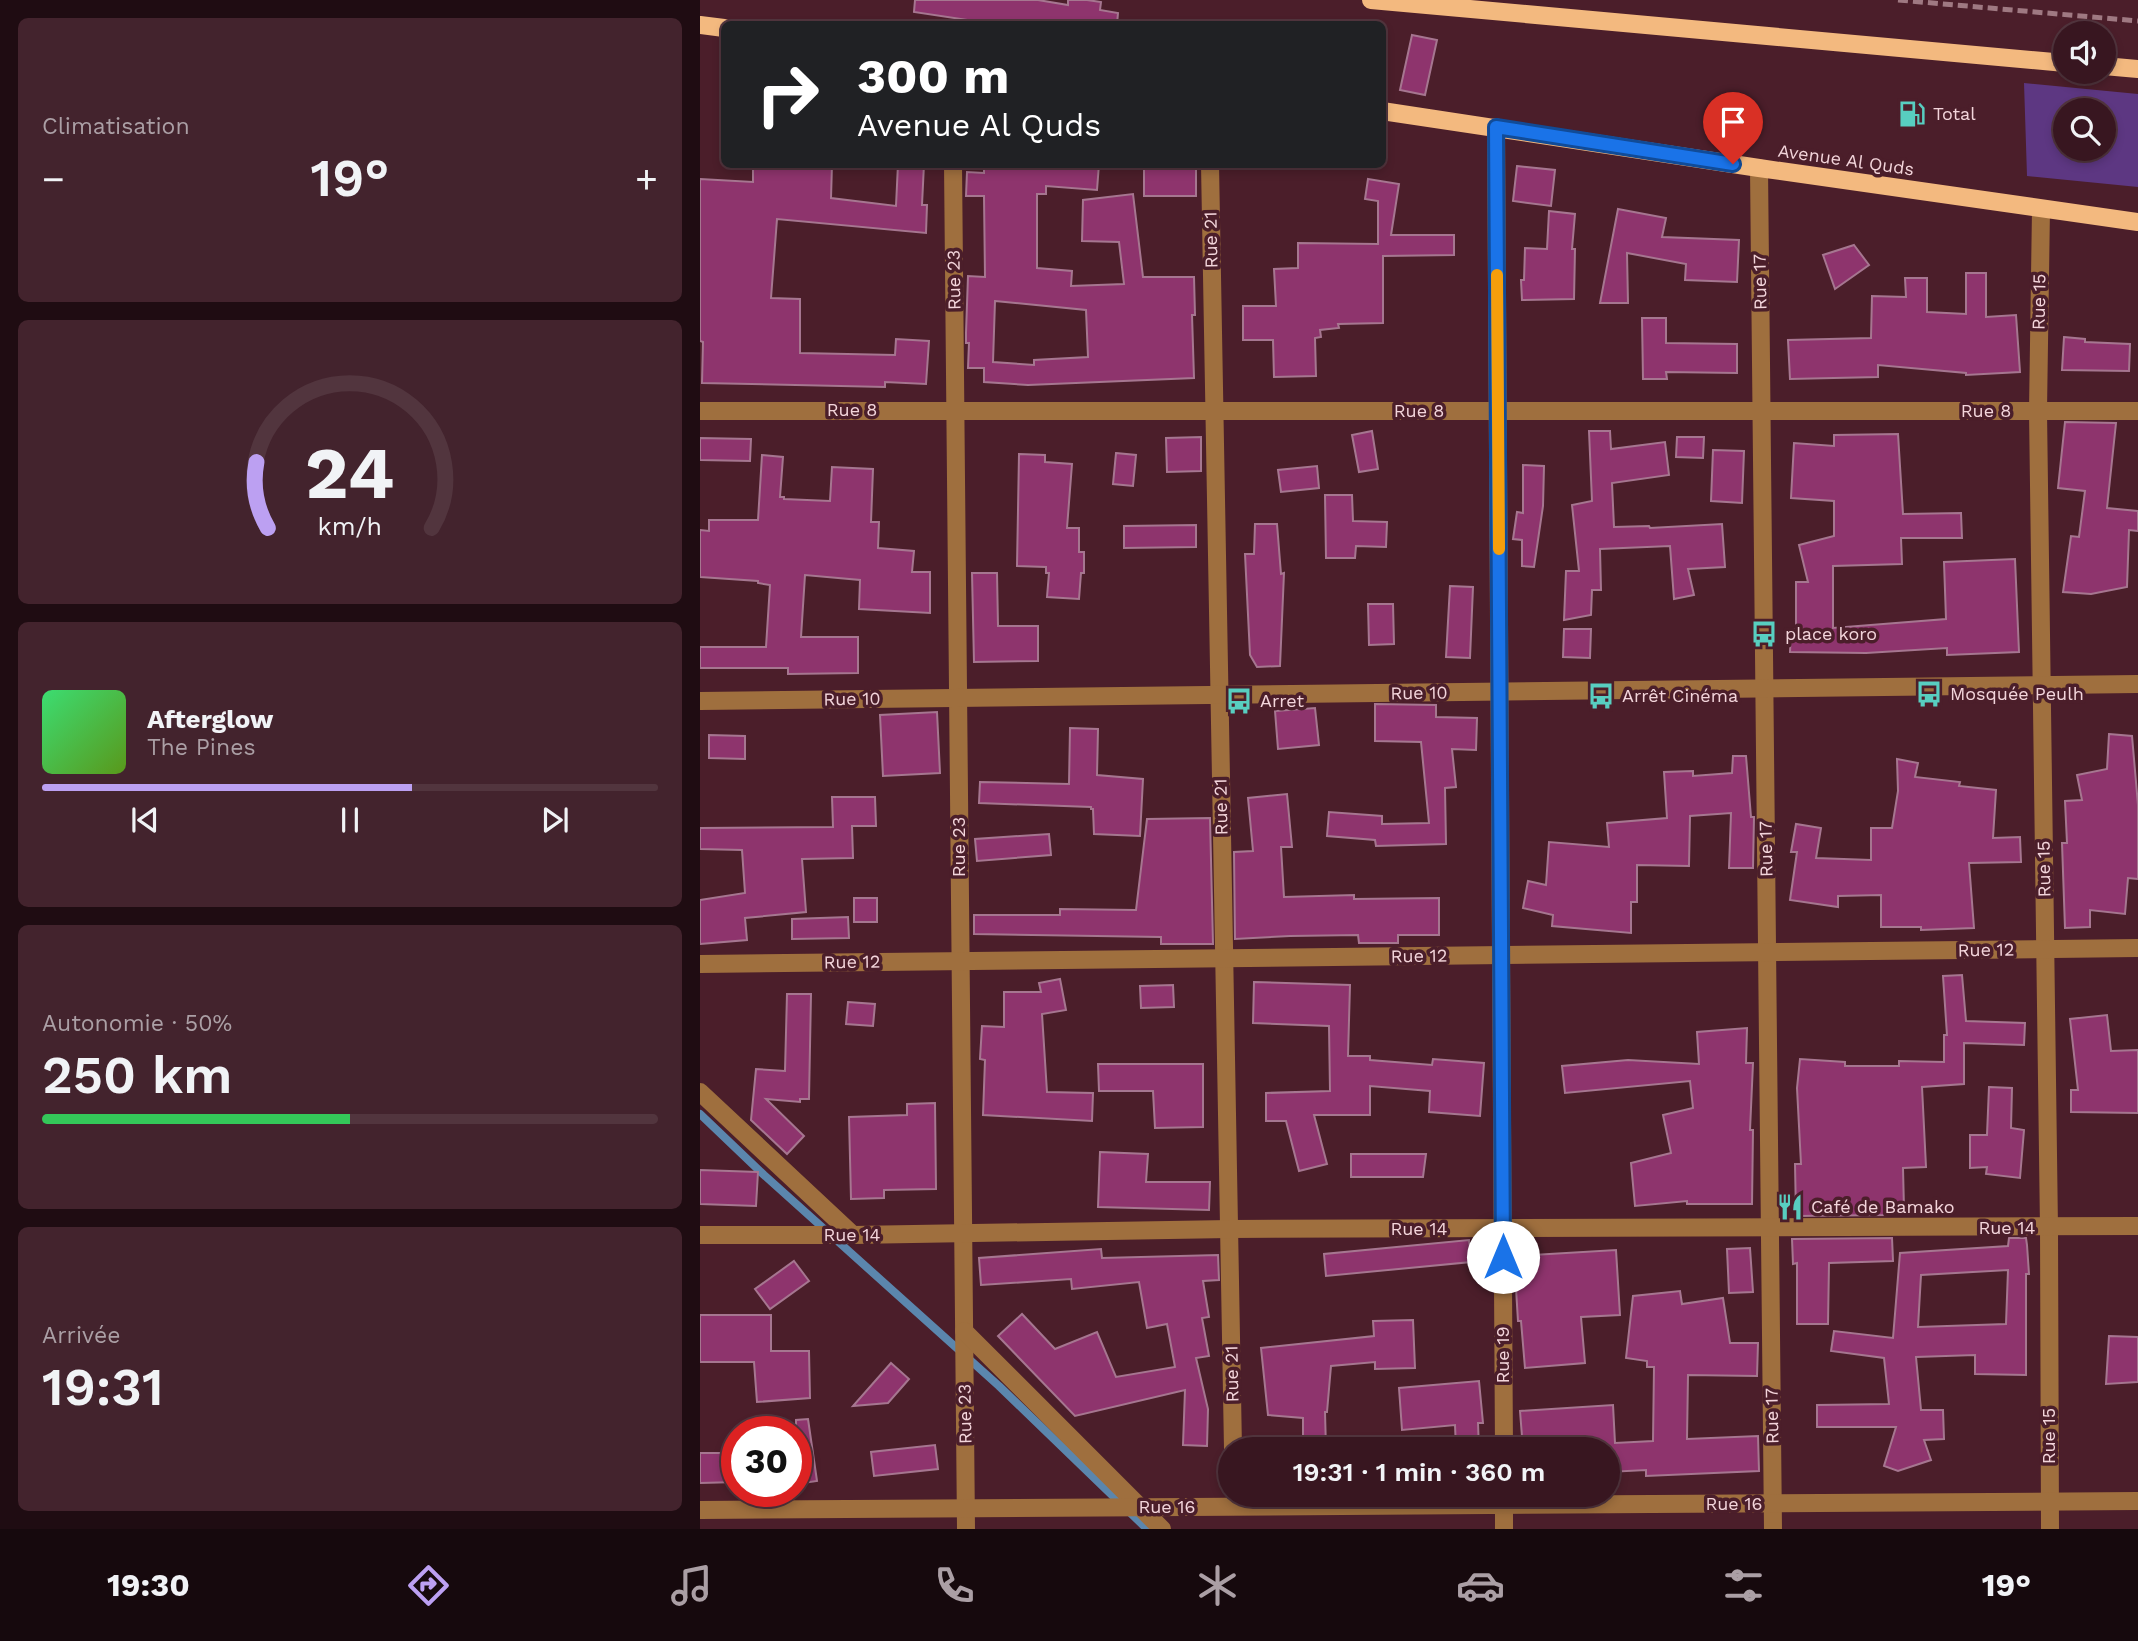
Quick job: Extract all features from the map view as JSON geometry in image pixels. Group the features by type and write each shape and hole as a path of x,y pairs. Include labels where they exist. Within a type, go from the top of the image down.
{"main road":[{"path":"1371,0 2053,62"},
{"path":"700,25 721,28"},
{"path":"2116,67 2138,69"},
{"name":"Avenue Al Quds","path":"1386,112 1759,169 2138,222"}],"street":[{"name":"Rue 19","path":"1496,127 1504,1437"},
{"name":"Rue 23","path":"953,168 966,1529"},
{"name":"Rue 21","path":"1210,168 1233,1437"},
{"name":"Rue 17","path":"1759,169 1773,1529"},
{"name":"Rue 15","path":"2041,209 2038,411 2049,1228 2050,1529"},
{"name":"Rue 8","path":"700,411 2138,411"},
{"name":"Rue 10","path":"700,701 2138,684"},
{"name":"Rue 12","path":"700,964 2138,948"},
{"path":"700,1093 853,1235"},
{"name":"Rue 14","path":"700,1235 1230,1229 2138,1226"},
{"path":"964,1331 1162,1529"},
{"name":"Rue 16","path":"1620,1501 2138,1501"},
{"name":"Rue 16","path":"700,1510 1139,1508 1218,1502"},
{"path":"1504,1507 1504,1529"}],"shaded area":[{"path":"2024,83 2138,94 2138,187 2027,176"}],"building":[{"path":"915,0 1038,0 1068,5 1068,0 1087,0 1101,2 1100,10 1118,13 1117,21 974,21 914,12"},
{"path":"1412,35 1437,40 1425,95 1400,90"},
{"path":"1517,166 1555,170 1551,206 1513,201"},
{"path":"753,168 832,168 831,198 896,206 898,168 924,168 922,205 927,205 926,233 777,219 771,298 800,299 800,353 895,355 896,339 929,341 926,384 885,382 885,387 702,383 700,179 753,182"},
{"path":"984,168 1099,168 1097,190 1046,186 1046,194 1037,194 1037,268 1072,271 1071,286 1124,284 1119,242 1082,241 1083,200 1133,194 1143,277 1194,277 1194,378 1028,385 984,382 984,368 968,368 968,276 985,277 984,196 966,196 967,172 984,173","holes":["995,301 1086,310 1088,357 1034,360 1034,365 993,362"]},
{"path":"1144,168 1196,168 1196,196 1144,196"},
{"path":"1368,179 1399,184 1391,235 1454,235 1454,255 1383,256 1383,323 1338,324 1339,328 1320,330 1321,337 1315,338 1316,376 1274,377 1273,340 1243,340 1243,306 1276,306 1274,269 1298,268 1298,243 1378,244 1378,201 1365,199"},
{"path":"1618,209 1666,218 1662,237 1739,240 1737,282 1685,280 1686,264 1627,253 1628,303 1600,303"},
{"path":"1549,211 1575,214 1572,249 1575,249 1574,299 1522,300 1521,280 1524,280 1525,248 1547,249"},
{"path":"1854,245 1869,265 1835,289 1823,255"},
{"path":"1966,273 1986,273 1986,317 2016,315 2020,372 1966,375 1878,365 1878,377 1790,379 1788,340 1871,338 1872,296 1906,297 1905,278 1927,278 1927,312 1966,314"},
{"path":"1642,318 1666,318 1666,343 1737,344 1737,373 1666,372 1667,379 1643,379"},
{"path":"2064,337 2085,339 2085,342 2130,344 2129,371 2062,370"},
{"path":"2065,422 2116,423 2107,508 2138,511 2138,531 2129,530 2127,587 2091,594 2063,592 2071,536 2079,537 2085,491 2058,488"},
{"path":"1372,431 1378,469 1359,472 1352,435"},
{"path":"1589,431 1610,431 1611,449 1665,442 1669,475 1612,483 1614,527 1722,524 1725,567 1688,569 1694,595 1674,599 1670,546 1600,549 1601,590 1592,590 1591,615 1564,620 1566,571 1579,571 1572,505 1592,501"},
{"path":"1898,434 1903,514 1961,513 1962,538 1901,538 1902,564 1833,566 1833,628 1946,619 1944,562 2015,559 2019,652 1947,655 1947,648 1866,653 1790,652 1791,629 1796,629 1796,582 1808,582 1799,545 1834,536 1834,501 1791,498 1794,443 1834,446 1834,435"},
{"path":"1201,437 1201,471 1167,472 1166,438"},
{"path":"1677,437 1704,437 1703,458 1676,457"},
{"path":"700,438 751,439 750,461 700,460"},
{"path":"1713,450 1744,451 1742,503 1711,501"},
{"path":"1116,453 1136,455 1133,486 1113,484"},
{"path":"1019,454 1045,455 1045,462 1072,464 1067,528 1079,528 1079,552 1084,552 1084,573 1081,573 1079,599 1047,597 1049,573 1046,573 1046,567 1017,566"},
{"path":"762,455 783,457 780,497 784,499 830,501 832,467 873,469 871,522 879,522 878,548 914,551 912,572 930,572 930,613 859,609 860,580 805,575 801,637 858,637 858,673 788,674 788,668 700,668 700,647 766,647 770,585 758,581 700,577 700,530 709,531 709,520 758,520"},
{"path":"1523,465 1544,466 1543,506 1534,567 1522,566 1522,540 1513,539 1517,512 1523,513"},
{"path":"1317,466 1319,488 1281,492 1278,470"},
{"path":"1325,495 1352,495 1353,521 1387,522 1386,547 1356,546 1355,558 1326,558"},
{"path":"1255,524 1277,524 1281,574 1284,573 1280,666 1257,667 1250,655 1245,554 1254,554"},
{"path":"1196,525 1196,547 1124,548 1124,526"},
{"path":"972,573 997,573 998,626 1038,626 1038,661 974,662"},
{"path":"1450,586 1473,587 1470,658 1446,657"},
{"path":"1368,604 1393,604 1394,644 1369,645"},
{"path":"1564,629 1591,629 1590,658 1563,657"},
{"path":"1375,704 1436,705 1436,717 1477,718 1476,750 1452,749 1456,787 1445,788 1446,844 1376,846 1375,840 1327,836 1329,812 1382,816 1382,824 1429,823 1421,742 1375,741"},
{"path":"1315,708 1319,745 1278,749 1275,711"},
{"path":"937,712 940,773 883,776 880,715"},
{"path":"1070,728 1098,729 1097,775 1143,779 1140,836 1094,834 1091,807 979,803 980,782 1069,784"},
{"path":"2109,734 2132,736 2138,805 2138,879 2128,878 2125,914 2090,910 2090,927 2065,928 2062,843 2067,843 2065,801 2082,800 2077,775 2107,769"},
{"path":"709,735 745,736 745,759 709,758"},
{"path":"1733,756 1746,756 1751,817 1754,817 1753,868 1729,868 1731,813 1690,816 1689,866 1637,865 1637,902 1631,902 1631,933 1552,926 1553,915 1523,908 1528,881 1546,885 1549,842 1609,847 1607,823 1667,818 1664,772 1693,771 1693,776 1732,773"},
{"path":"1897,759 1918,763 1915,777 1960,782 1959,786 1996,790 1993,838 2020,837 2021,862 1969,863 1974,928 1921,930 1921,927 1881,927 1881,895 1838,896 1838,907 1790,900 1797,852 1791,852 1796,824 1821,828 1816,858 1871,860 1871,828 1892,828 1898,791"},
{"path":"1287,794 1292,847 1281,847 1284,897 1354,895 1354,899 1439,898 1439,935 1398,935 1398,943 1359,943 1358,935 1235,939 1234,852 1253,851 1248,798"},
{"path":"832,797 875,797 876,826 852,826 853,858 802,859 806,912 745,918 747,940 700,944 700,900 745,893 742,850 700,849 700,828 833,827"},
{"path":"1210,818 1213,944 1161,944 1161,937 974,934 974,915 1060,915 1060,909 1136,910 1147,819"},
{"path":"1049,834 1051,855 977,861 975,839"},
{"path":"854,898 877,898 877,922 854,922"},
{"path":"848,917 849,938 792,939 792,919"},
{"path":"1962,975 1966,1021 2025,1023 2024,1045 1964,1043 1964,1084 1922,1087 1926,1167 1903,1168 1904,1209 1891,1209 1891,1215 1796,1216 1795,1164 1801,1164 1797,1088 1800,1059 1845,1062 1845,1066 1899,1066 1899,1061 1944,1062 1944,1035 1947,1035 1943,976"},
{"path":"1060,979 1066,1010 1042,1014 1047,1092 1093,1093 1092,1121 983,1115 985,1060 980,1059 982,1026 1004,1027 1004,992 1041,992 1039,983"},
{"path":"1254,982 1350,985 1348,1056 1370,1056 1370,1060 1432,1065 1433,1059 1484,1063 1480,1116 1429,1112 1430,1091 1370,1086 1370,1115 1314,1115 1327,1164 1299,1171 1286,1121 1266,1121 1266,1093 1330,1091 1329,1026 1253,1023"},
{"path":"1173,985 1174,1007 1141,1008 1140,986"},
{"path":"787,994 811,994 809,1099 800,1099 800,1102 766,1099 804,1136 787,1154 751,1120 756,1069 785,1071"},
{"path":"848,1002 875,1004 873,1026 846,1024"},
{"path":"2107,1015 2111,1051 2138,1050 2138,1113 2071,1112 2071,1090 2078,1090 2070,1019"},
{"path":"1747,1028 1746,1063 1753,1063 1750,1130 1753,1130 1752,1204 1687,1204 1687,1201 1635,1206 1631,1163 1671,1153 1663,1115 1693,1108 1690,1081 1565,1093 1562,1066 1628,1060 1699,1064 1697,1032"},
{"path":"1098,1064 1203,1064 1203,1127 1155,1128 1153,1091 1099,1091"},
{"path":"1989,1087 2012,1088 2011,1128 2024,1130 2020,1178 1986,1174 1987,1167 1970,1168 1970,1135 1987,1135"},
{"path":"935,1103 936,1189 884,1190 884,1198 851,1199 849,1117 907,1115 907,1104"},
{"path":"1100,1152 1148,1154 1146,1182 1210,1182 1209,1210 1098,1207"},
{"path":"1351,1154 1426,1154 1423,1177 1351,1177"},
{"path":"700,1170 758,1172 756,1206 700,1204"},
{"path":"1892,1238 1893,1261 1829,1263 1828,1324 1797,1324 1797,1263 1793,1264 1792,1239"},
{"path":"2009,1238 2026,1238 2029,1274 2026,1274 2026,1375 1975,1374 1975,1355 1916,1357 1921,1410 1943,1410 1944,1439 1924,1440 1931,1460 1898,1471 1884,1466 1896,1427 1817,1427 1817,1405 1889,1404 1884,1358 1831,1351 1834,1331 1893,1338 1900,1253 2008,1246","holes":["2008,1270 2006,1324 1918,1327 1921,1275"]},
{"path":"1469,1240 1471,1262 1326,1276 1324,1254"},
{"path":"1750,1248 1753,1292 1729,1293 1727,1249"},
{"path":"1101,1249 1102,1258 1218,1255 1219,1280 1203,1281 1209,1317 1202,1318 1209,1356 1196,1358 1208,1409 1207,1446 1183,1445 1185,1390 1075,1416 998,1336 1022,1314 1055,1349 1097,1332 1116,1377 1175,1367 1167,1324 1147,1328 1139,1282 1072,1289 1071,1279 981,1285 979,1258"},
{"path":"1616,1250 1620,1315 1581,1317 1585,1363 1525,1368 1521,1321 1518,1321 1514,1256"},
{"path":"794,1261 809,1281 770,1309 755,1289"},
{"path":"1680,1291 1682,1304 1723,1298 1730,1343 1758,1343 1757,1376 1688,1375 1687,1439 1758,1436 1759,1471 1646,1476 1646,1470 1620,1471 1620,1443 1653,1441 1654,1367 1647,1367 1647,1361 1626,1358 1633,1296"},
{"path":"700,1315 771,1315 771,1351 809,1351 810,1398 757,1402 754,1362 700,1362"},
{"path":"1413,1320 1415,1368 1375,1369 1375,1362 1331,1366 1325,1412 1326,1437 1303,1437 1303,1418 1268,1415 1261,1348 1374,1336 1373,1321"},
{"path":"2109,1336 2138,1337 2138,1382 2106,1384"},
{"path":"891,1363 909,1379 888,1403 853,1406"},
{"path":"1479,1381 1483,1423 1478,1423 1479,1437 1456,1437 1455,1425 1402,1430 1399,1388"},
{"path":"1613,1405 1615,1437 1522,1437 1520,1411"},
{"path":"935,1445 938,1469 874,1476 871,1452"},
{"path":"812,1447 817,1481 812,1482"},
{"path":"700,1453 721,1453 721,1482 700,1483"}],"waterway":[{"path":"700,1114 999,1386 1147,1529"}],"railway":[{"path":"1898,0 2138,21"}],"slow traffic":[{"path":"1497,275 1499,549"}],"place":[{"name":"Total","path":"1912,114"},
{"name":"place koro","path":"1764,634"},
{"name":"Mosquée Peulh","path":"1929,694"},
{"name":"Arrêt Cinéma","path":"1601,696"},
{"name":"Arret","path":"1239,701"},
{"name":"Café de Bamako","path":"1790,1207"}],"route":[{"path":"1503,1257 1496,127 1733,164"}]}
